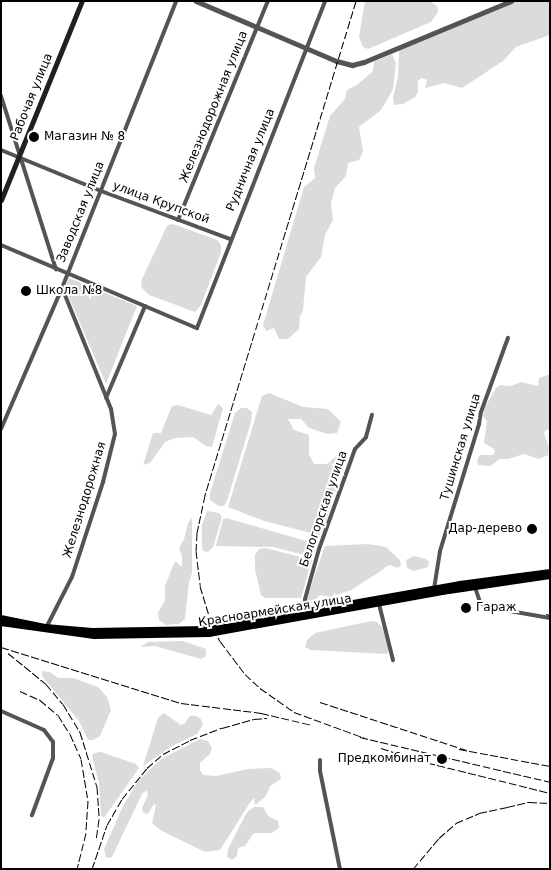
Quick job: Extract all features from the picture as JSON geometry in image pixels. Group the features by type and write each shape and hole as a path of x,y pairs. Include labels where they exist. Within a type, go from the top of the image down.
{"main road":[{"name":"Рабочая улица","path":"1,200 82,1"},
{"name":"Красноармейская улица","path":"1,618 45,628 104,632 193,630 550,572"},
{"name":"Красноармейская улица","path":"474,584 550,576"},
{"name":"Красноармейская улица","path":"1,623 123,637 209,634 379,604 434,591"}],"street":[{"name":"Заводская улица","path":"1,429 62,288 176,1"},
{"path":"196,1 345,64 356,65 511,1"},
{"name":"Железнодорожная улица","path":"178,220 268,1"},
{"name":"Рудничная улица","path":"144,306 197,328 230,239 325,1"},
{"path":"1,96 56,269"},
{"name":"улица Крупской","path":"1,150 101,191 230,239"},
{"path":"1,246 144,306 106,398"},
{"name":"Железнодорожная","path":"45,628 70,582 106,473 115,434 111,409 62,288"},
{"name":"Тушинская улица","path":"434,591 440,551 481,412 508,338"},
{"name":"Белогорская улица","path":"306,612 305,598 319,549 355,449 366,437 372,415"},
{"path":"474,584 480,602 486,607 550,618"},
{"path":"379,604 393,660"},
{"path":"1,711 44,730 53,742 53,758 32,815"},
{"path":"320,760 320,771 340,869"}],"shaded area":[{"path":"365,1 430,1 437,6 438,12 431,22 368,49 363,47 359,37"},
{"path":"517,1 550,1 550,35 516,47 503,61 462,88 444,83 425,88 427,80 421,78 418,81 418,92 415,97 403,104 394,105 393,98 398,76 399,50"},
{"path":"392,54 396,63 393,89 381,110 359,127 363,151 359,160 348,163 346,176 335,188 331,203 333,220 325,235 321,257 306,277 299,329 288,339 279,339 274,328 266,331 263,325 304,187 315,178 314,168 330,116 345,99 347,90 357,85 373,71 374,62"},
{"path":"173,224 217,240 221,245 221,252 201,305 195,312 149,295 141,287 142,279 166,228 168,225"},
{"path":"69,278 137,306 106,384 65,288"},
{"path":"550,374 550,429 544,433 549,448 548,455 539,459 524,454 508,459 500,459 490,466 478,465 477,460 480,455 493,455 495,452 494,449 484,443 487,421 483,416 485,407 496,388 500,385 511,386 521,382 538,386 539,378"},
{"path":"269,393 303,407 328,409 341,422 337,433 327,434 309,428 301,419 288,419 294,430 309,435 309,454 314,464 327,464 339,454 345,462 323,530 319,535 264,521 228,507 262,396"},
{"path":"218,404 223,408 212,447 206,446 193,437 175,438 165,442 150,463 143,465 153,433 161,433 172,406 178,405 211,415"},
{"path":"241,408 247,408 252,412 251,422 227,501 224,506 219,506 210,500 210,493 235,413"},
{"path":"207,511 219,513 222,517 213,547 208,552 203,551 202,546 202,525"},
{"path":"192,518 192,573 189,582 185,619 179,624 166,625 159,620 158,613 165,600 165,586 175,561 182,567 182,556 179,548 184,539 188,523"},
{"path":"226,518 313,543 316,547 314,555 305,555 273,547 216,546 223,519"},
{"path":"368,544 386,547 400,560 401,566 397,568 391,565 387,566 351,590 330,597 320,595 312,603 308,603 307,598 325,546"},
{"path":"266,548 312,560 301,598 265,598 261,595 255,569 255,555 259,549"},
{"path":"414,556 426,559 429,562 428,567 413,571 407,568 406,560"},
{"path":"371,621 377,622 383,628 389,650 387,654 311,650 305,647 307,640 315,633"},
{"path":"183,641 206,649 206,656 201,659 155,646 140,647 148,642"},
{"path":"42,671 50,672 58,678 73,678 98,687 107,697 111,710 100,736 93,740 88,740 79,721 42,676"},
{"path":"164,713 181,725 190,716 196,716 201,719 203,725 197,734 172,746 143,766 158,718"},
{"path":"200,739 208,741 212,748 210,754 200,763 200,770 203,775 216,776 248,769 271,768 280,773 281,779 270,786 266,796 255,805 254,798 251,801 220,850 205,852 160,830 152,823 156,805 154,804 148,814 143,813 142,808 148,795 147,790 142,794 112,857 106,858 104,849 123,806 138,781 161,759"},
{"path":"101,752 136,764 139,768 104,818 101,815 99,783 92,756 94,753"},
{"path":"254,807 263,807 268,816 278,821 279,828 272,833 254,833 245,846 238,848 237,856 232,860 227,857 228,849 247,812"}],"railway":[{"path":"356,1 205,495 197,533 196,551 200,586 210,618 220,641 245,674 260,688 294,712 365,738"},
{"path":"546,614 550,615"},
{"path":"1,647 181,703 261,713 312,725"},
{"path":"8,653 46,684 63,704 80,732 97,787 99,819 96,840"},
{"path":"20,691 40,700 58,715 70,734 81,759 88,801 86,833 77,869"},
{"path":"320,702 466,750"},
{"path":"92,869 107,825 122,799 147,768 163,754 190,740 222,728 254,719 267,718"},
{"path":"360,737 550,782"},
{"path":"381,748 417,760 550,793"},
{"path":"459,749 550,766"},
{"path":"413,869 439,838 456,823 479,813 529,802 550,803"}],"place":[{"name":"Магазин № 8","path":"34,137"},
{"name":"Школа №8","path":"26,291"},
{"name":"Дар-дерево","path":"532,529"},
{"name":"Гараж","path":"466,608"},
{"name":"Предкомбинат","path":"442,759"}]}
